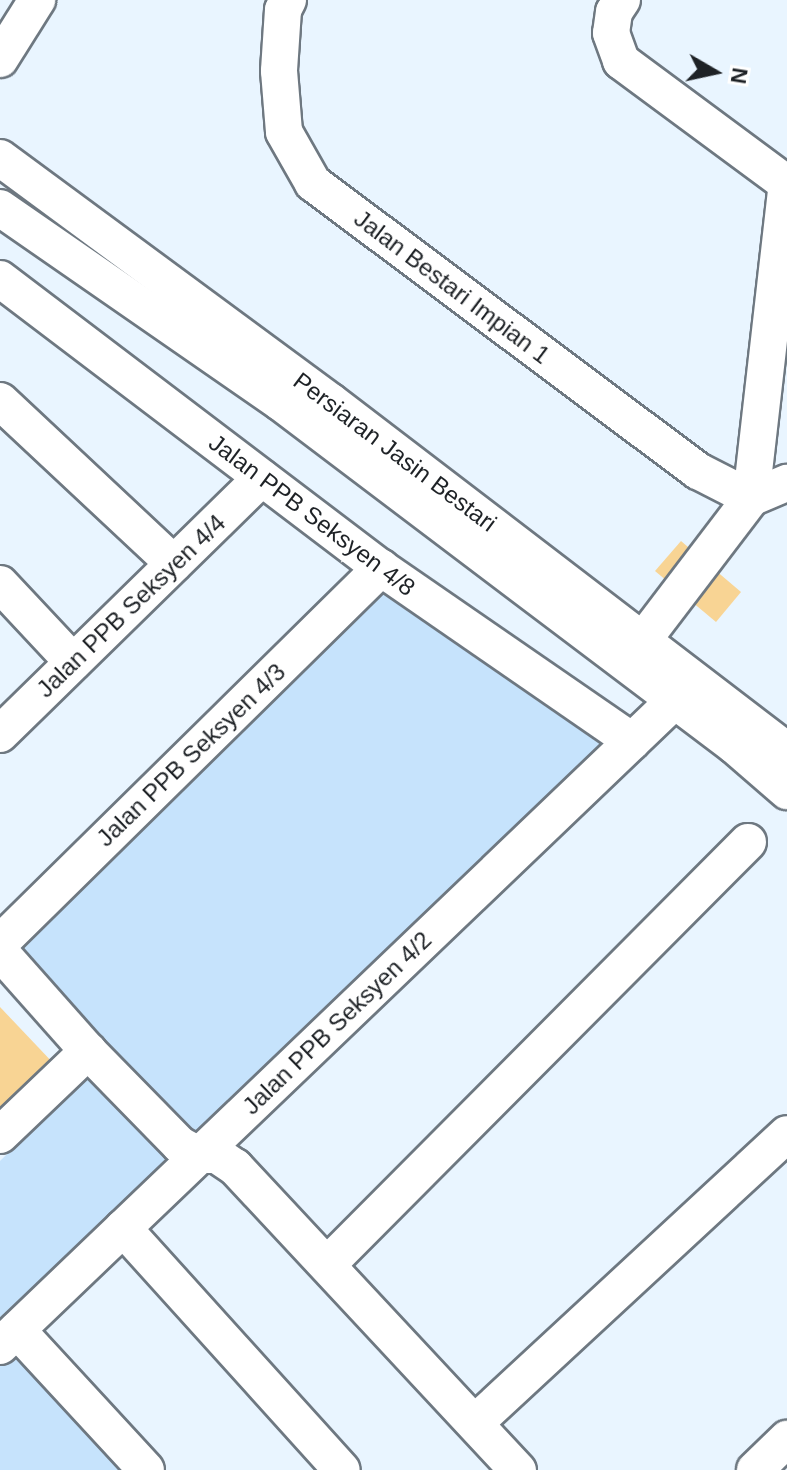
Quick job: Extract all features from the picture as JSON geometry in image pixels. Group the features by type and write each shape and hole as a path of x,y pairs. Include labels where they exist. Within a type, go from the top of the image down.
{"street":[{"path":"0,59 37,0"},
{"name":"Jalan Bestari Impian 1","path":"288,0 283,10 279,71 284,132 313,183 698,471 751,498"},
{"path":"622,0 614,12 611,33 621,61 787,184 751,498"},
{"name":"Persiaran Jasin Bestari","path":"0,158 787,751"},
{"name":"Persiaran Jasin Bestari","path":"0,208 280,402 674,701 787,791"},
{"name":"Jalan PPB Seksyen 4/8","path":"0,279 381,568 632,741"},
{"path":"0,401 174,564"},
{"name":"Jalan PPB Seksyen 4/4","path":"0,734 261,478"},
{"path":"643,640 751,498 787,483"},
{"name":"Jalan PPB Seksyen 4/3","path":"0,943 381,568"},
{"path":"0,584 73,662"},
{"name":"Jalan PPB Seksyen 4/2","path":"8,1338 674,701"},
{"path":"329,1263 748,842"},
{"path":"0,952 88,1051 166,1131 199,1155 217,1155 235,1167 329,1263 518,1470"},
{"path":"0,1135 88,1051"},
{"path":"475,1423 787,1134"},
{"path":"123,1228 342,1470"},
{"path":"8,1338 146,1470"},
{"path":"755,1470 787,1439"}],"shaded area":[{"path":"382,578 624,741 200,1148 10,946"},
{"path":"96,1067 188,1156 0,1338 0,1161"},
{"path":"14,1347 131,1470 0,1470 0,1361"}],"building":[{"path":"681,541 741,592 716,622 655,571"},
{"path":"0,1007 56,1066 0,1119"}]}
